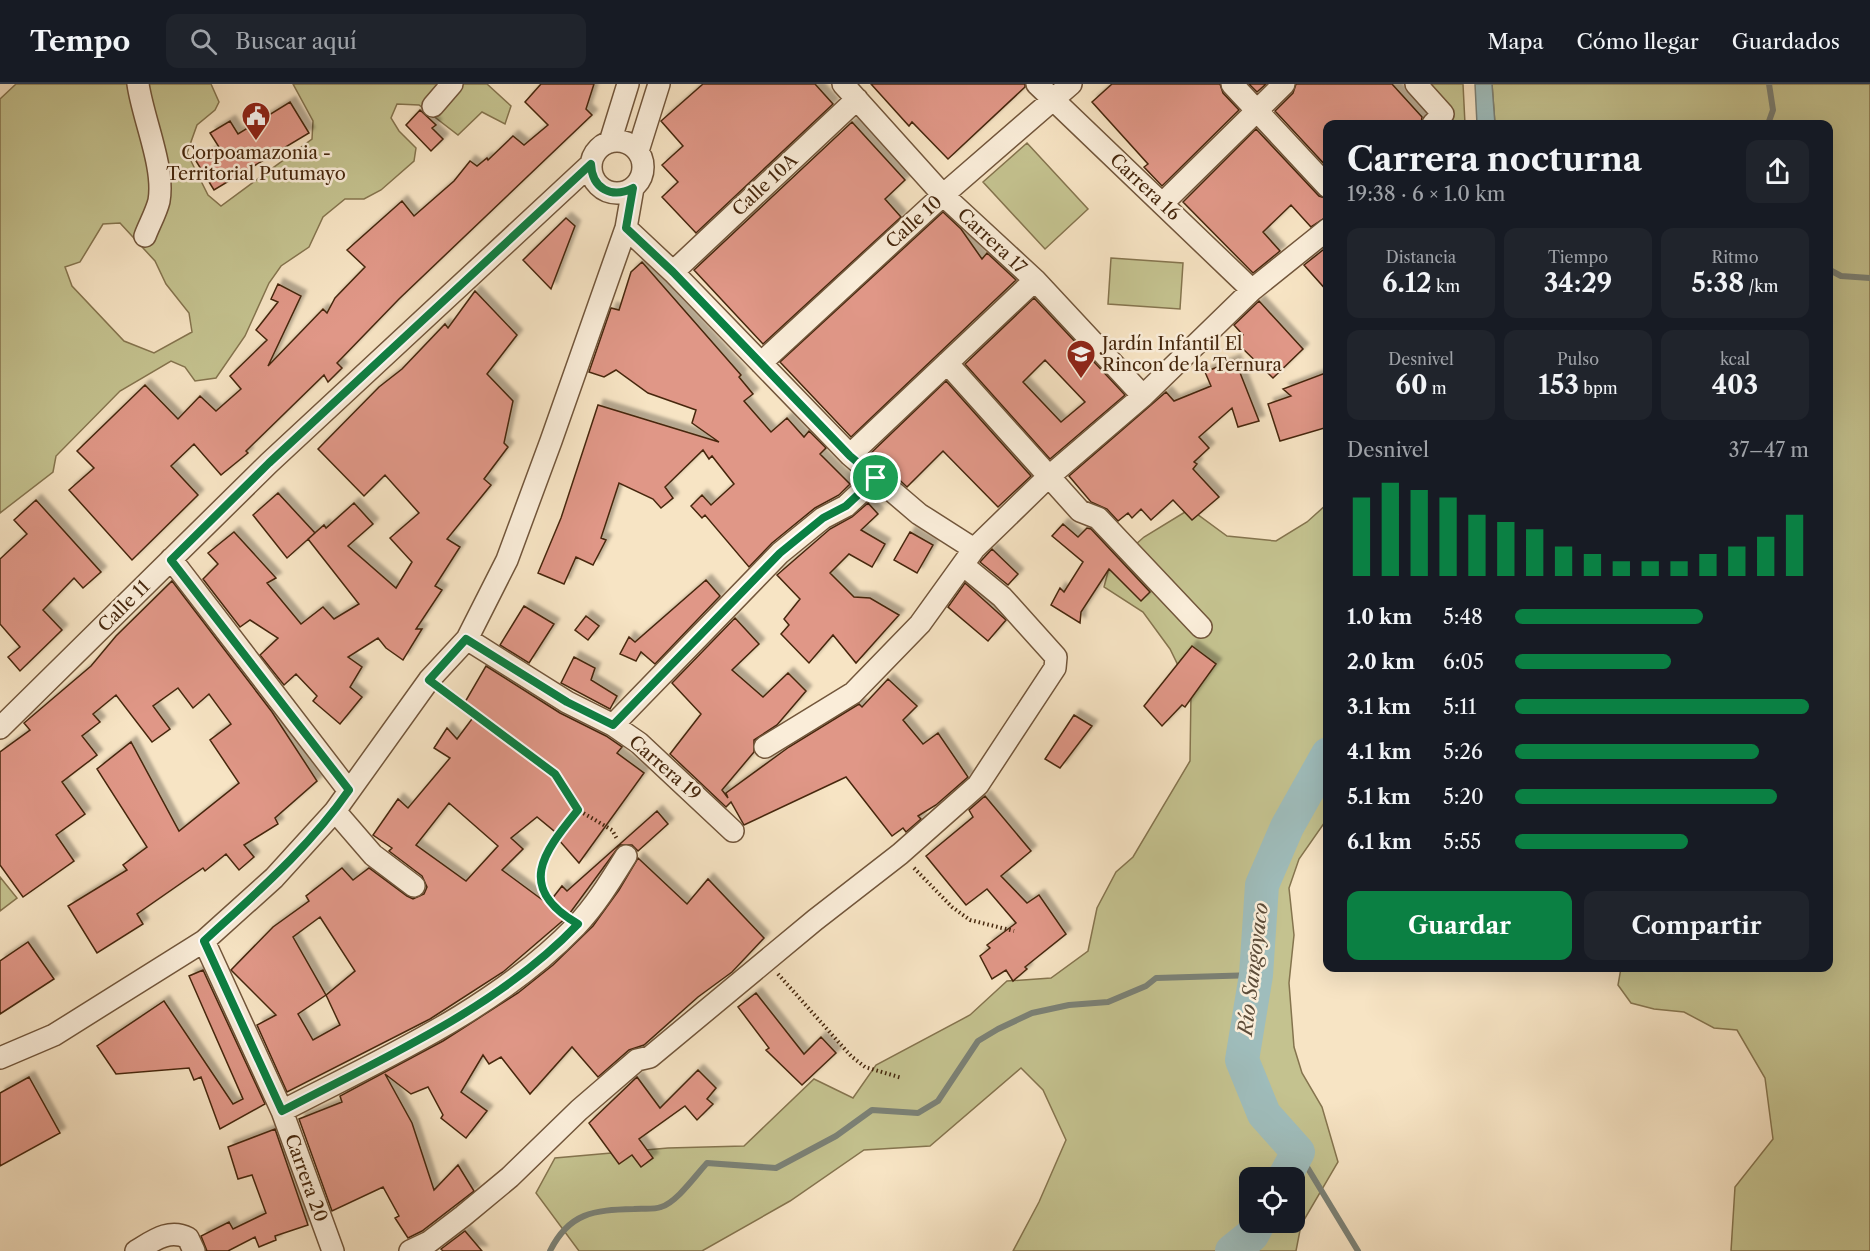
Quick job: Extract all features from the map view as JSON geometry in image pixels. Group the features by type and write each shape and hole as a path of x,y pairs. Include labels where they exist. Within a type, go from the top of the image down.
{"street":[{"path":"138,84 158,172 159,190 159,202 145,236"},
{"path":"433,106 452,84"},
{"path":"610,142 628,84"},
{"path":"638,151 621,141 610,142 594,154 591,164 596,184 614,194 633,188 640,181 643,171 638,151 659,84"},
{"name":"Carrera 16","path":"1037,84 1252,290"},
{"name":"Calle 10","path":"760,363 943,195 1071,84"},
{"path":"1232,84 1323,182"},
{"path":"1163,203 1256,109 1284,84"},
{"path":"1416,84 1443,114 1437,120"},
{"name":"Carrera 17","path":"850,92 943,195 1035,280 1143,396"},
{"name":"Calle 10A","path":"673,272 850,92"},
{"name":"Calle 11","path":"0,728 269,463 591,164"},
{"path":"0,1058 54,1035 204,941 274,878 335,811 429,680 466,639 507,560 626,228 633,188"},
{"path":"410,1251 429,1242 463,1216 637,1060 650,1057 766,960 900,854 978,785 1035,701 1056,662 1054,652 969,557 850,456 673,272 626,228"},
{"path":"765,747 853,693 920,624 969,557 1050,475 1143,396 1252,290 1323,232"},
{"path":"850,456 1035,280"},
{"path":"947,363 1080,511 1098,518 1201,627"},
{"path":"613,725 780,553 823,518 846,506 876,478"},
{"path":"171,560 349,790"},
{"name":"Carrera 19","path":"466,639 567,702 613,725 647,750 733,831"},
{"path":"335,811 373,855 414,886"},
{"path":"282,1111 443,1024 510,983 578,924 604,891 627,855"},
{"name":"Carrera 20","path":"204,941 282,1111 333,1251"},
{"path":"136,1251 160,1237 182,1235 188,1238 194,1251"}],"path":[{"path":"429,680 555,774 578,810 612,830 627,855"},
{"path":"578,810 548,846 540,867 542,884 548,897 578,924"},
{"path":"900,854 952,907 970,920 1014,931"},
{"path":"766,960 851,1056 865,1067 902,1078"}],"shaded area":[{"path":"16,84 211,84 219,102 215,110 197,125 187,153 208,195 221,206 312,139 313,121 293,84 487,84 511,106 505,124 482,112 458,135 419,105 397,104 391,118 399,131 416,148 414,161 381,190 364,199 345,199 323,217 309,247 281,266 269,283 245,336 216,378 195,381 185,367 171,361 120,391 56,456 53,472 0,513 0,99","holes":["120,223 155,261 166,284 189,313 192,332 154,353 124,341 72,286 65,267 80,262 103,224"]},
{"path":"1430,84 1463,84 1465,120 1445,120"},
{"path":"1492,84 1870,84 1870,1251 1731,1251 1735,1187 1773,1139 1765,1078 1737,1030 1714,1028 1684,1012 1654,1009 1631,1003 1618,985 1620,972 1833,972 1833,120 1495,120"},
{"path":"1027,143 1088,209 1045,249 983,182"},
{"path":"1111,258 1183,263 1180,309 1108,304"},
{"path":"1323,508 1323,825 1299,859 1289,888 1294,935 1289,983 1294,1047 1302,1073 1322,1107 1338,1162 1305,1218 1305,1167 1239,1167 1239,1233 1299,1233 1296,1251 1013,1251 1039,1202 1066,1140 1043,1090 1021,1068 930,1146 864,1150 790,1201 702,1251 579,1251 536,1193 555,1158 668,1148 744,1146 814,1079 853,1098 876,1065 970,1015 1007,981 1051,978 1088,951 1097,908 1116,872 1133,857 1190,761 1191,692 1170,649 1143,612 1104,587 1109,568 1144,537 1190,509 1227,536 1276,541 1307,522"},
{"path":"0,877 17,898 0,911"}],"water":[{"path":"1475,84 1492,84 1495,120 1477,120"}],"building":[{"path":"541,84 594,84 586,109 592,115 399,299 337,363 342,368 328,382 324,375 246,451 248,453 221,475 194,444 171,466 198,495 132,560 69,490 94,468 77,451 145,385 178,419 200,396 216,411 241,389 230,376 267,340 256,330 278,302 271,299 278,284 301,296 268,366 323,309 327,313 335,298 365,267 347,250 402,201 414,216 454,181 470,161 477,166 487,158 488,160 513,136 524,145 548,125 525,102"},
{"path":"703,84 815,84 833,104 696,233 662,197 678,182 662,165 683,146 661,121"},
{"path":"871,84 1025,84 1025,87 948,159 912,122 909,126"},
{"path":"1112,84 1220,84 1223,93 1239,110 1162,186 1144,167 1148,164 1092,102"},
{"path":"1249,84 1266,84 1257,92"},
{"path":"1296,84 1392,84 1422,117 1422,120 1323,120 1323,163 1275,111 1293,93"},
{"name":"Corpoamazonia - Territorial Putumayo","path":"290,102 309,133 214,190 196,161 219,147 210,133 230,121 238,134"},
{"path":"420,110 436,125 432,128 443,139 431,151 406,125"},
{"path":"852,122 905,180 885,199 901,217 763,344 694,270"},
{"path":"1256,129 1319,196 1323,197 1323,219 1311,227 1291,205 1263,232 1280,251 1253,273 1183,202"},
{"path":"943,212 961,229 982,259 987,253 1016,280 851,437 780,362"},
{"path":"566,218 575,226 551,289 523,260"},
{"path":"1323,250 1323,286 1304,265"},
{"path":"642,262 741,375 739,377 753,394 744,401 771,432 787,418 804,437 809,431 826,448 820,454 850,484 839,495 815,508 772,543 749,567 705,515 702,518 691,506 702,495 711,505 734,484 712,456 709,459 703,450 665,487 673,498 661,508 653,499 619,483 601,538 606,540 593,565 576,557 564,584 538,573 561,518 598,405 719,442 692,423 696,410 648,393 616,370 604,377 589,372 611,308 619,310 631,272"},
{"path":"475,291 517,335 487,374 513,401 504,443 508,447 484,479 491,485 447,539 460,547 435,586 442,590 416,629 422,629 403,660 386,648 378,638 348,657 362,667 350,687 362,697 340,724 313,701 317,696 296,674 284,685 260,655 278,638 250,620 240,627 203,579 218,564 208,553 234,532 276,578 267,583 301,624 323,607 334,619 359,604 308,539 324,525 326,528 354,503 373,524 348,546 396,588 412,562 390,538 419,513 385,475 364,496 318,449 379,387 402,369 445,324 448,328"},
{"path":"1034,298 1125,395 1050,459 965,364","holes":["1045,360 1085,402 1061,422 1023,382"]},
{"path":"1259,301 1303,349 1273,378 1239,345 1239,338 1243,335 1234,325"},
{"path":"1235,360 1259,421 1238,427 1232,408 1199,437 1209,448 1194,462 1197,464 1193,469 1219,497 1192,520 1173,500 1151,520 1141,509 1132,518 1128,513 1118,521 1107,509 1091,502 1069,476 1166,392 1174,401 1211,386 1205,372"},
{"path":"1323,374 1323,428 1280,441 1268,404 1291,396 1283,389"},
{"path":"946,381 1031,476 998,507 943,451 907,487 871,453"},
{"path":"278,493 315,533 287,558 253,515"},
{"path":"36,500 101,572 83,588 74,578 43,610 62,630 20,671 8,657 20,647 0,624 0,559 27,534 14,520"},
{"path":"868,503 878,514 861,530 885,544 872,567 849,554 830,573 854,597 870,598 899,615 856,663 833,635 809,663 781,634 789,625 784,619 800,599 777,575 830,529 852,517"},
{"path":"1063,524 1078,537 1087,528 1091,529 1150,592 1141,601 1109,569 1081,612 1080,623 1051,605 1060,588 1064,592 1083,562 1052,536"},
{"path":"910,532 933,545 917,573 894,560"},
{"path":"992,549 1018,574 1008,585 980,562"},
{"path":"706,580 720,596 655,664 641,652 636,661 620,654 629,637 635,642"},
{"path":"172,581 272,712 317,781 275,818 278,824 244,845 254,857 239,870 226,854 205,871 203,868 137,914 143,924 97,953 68,906 127,870 123,865 147,847 97,769 131,742 179,831 239,783 210,740 231,724 209,694 193,708 178,688 153,706 170,729 152,742 116,695 93,714 100,722 82,736 97,755 62,782 85,814 56,835 74,861 23,897 0,865 0,752 30,730 24,723 91,666 116,636"},
{"path":"965,583 1006,620 988,641 948,607"},
{"path":"524,606 554,624 529,663 500,645"},
{"path":"586,616 599,626 588,640 575,630"},
{"path":"735,618 759,644 732,670 763,697 788,673 806,691 777,725 754,740 754,752 722,790 728,798 726,793 789,747 859,704 862,707 888,679 917,706 903,720 923,744 938,733 968,777 936,805 918,816 921,819 906,832 903,828 892,836 846,777 744,825 731,802 726,807 670,754 701,714 672,683"},
{"path":"1192,646 1216,664 1185,707 1182,705 1162,726 1144,706"},
{"path":"574,657 595,668 591,680 617,696 610,709 561,683"},
{"path":"486,666 560,713 606,736 622,747 617,753 644,773 579,863 558,839 560,836 537,817 511,838 523,849 502,870 548,904 562,886 567,891 657,811 668,824 638,851 632,845 620,845 567,917 503,972 430,1019 287,1092 257,1025 276,1015 231,970 273,927 309,901 306,896 342,868 353,880 369,868 413,899 424,894 427,887 422,876 389,851 392,848 373,835 398,799 408,808 450,758 434,748 447,728 457,739 478,711 465,702","holes":["449,803 498,846 466,881 416,845","320,917 355,971 326,995 293,937","326,995 340,1025 313,1040 298,1014"]},
{"path":"1074,715 1092,726 1060,768 1045,759"},
{"path":"985,796 1031,851 1001,876 1027,903 1039,895 1066,934 1025,967 1027,969 1013,981 1006,970 992,979 980,956 990,948 987,945 1016,923 987,889 966,905 926,856 973,817 969,810"},
{"path":"638,858 687,904 708,879 764,938 732,972 698,997 644,1045 629,1050 598,1077 572,1047 530,1094 501,1057 489,1064 483,1055 461,1092 487,1111 466,1138 441,1118 443,1115 428,1087 411,1094 385,1074 412,1123 434,1190 458,1165 474,1191 422,1231 408,1238 395,1218 399,1216 383,1187 332,1211 299,1119 342,1102 340,1096 443,1041 518,993 553,965 593,926 619,890"},
{"path":"28,942 54,979 0,1014 0,961"},
{"path":"203,970 265,1104 220,1129 201,1077 194,1080 189,1068 116,1074 97,1046 164,1001 233,1104 243,1099 189,976"},
{"path":"756,993 804,1054 821,1037 836,1053 802,1085 766,1050 769,1048 738,1007"},
{"path":"698,1070 716,1088 707,1099 713,1104 697,1120 685,1106 639,1139 653,1158 641,1167 632,1155 619,1164 589,1123 637,1077 660,1108"},
{"path":"29,1077 60,1133 0,1166 0,1093"},
{"path":"275,1129 308,1225 275,1236 276,1240 259,1247 255,1237 228,1251 207,1251 201,1236 229,1222 233,1229 266,1213 252,1175 238,1179 228,1147"},
{"path":"465,1231 482,1251 443,1251 441,1249"}],"waterway":[{"path":"1769,84 1773,110 1769,120"},
{"path":"1833,272 1841,276 1870,278"},
{"name":"Río Sangoyaco","path":"1290,1167 1298,1152 1264,1114 1242,1060 1256,975 1262,885 1287,827 1323,763"},
{"path":"550,1251 565,1229 584,1216 606,1211 655,1208 667,1204 707,1163 776,1168 836,1136 872,1110 918,1113 938,1101 978,1041 1032,1013 1069,1005 1108,1002 1146,986 1156,978 1256,975"},
{"path":"1298,1152 1358,1251"},
{"name":"Río Sangoyaco","path":"1232,1251 1253,1233"}],"place":[{"name":"Corpoamazonia - Territorial Putumayo","path":"256,142"},
{"name":"Jardín Infantil El Rincon de la Ternura","path":"1081,380"}],"route":[{"path":"591,164 596,184 604,190 614,194 624,193 633,188 626,228 673,272 850,456 876,478 846,506 823,518 780,553 613,725 567,702 466,639 429,680 448,692 505,739 555,774 570,801 578,810 548,846 540,867 542,884 548,897 578,924 510,983 443,1024 282,1111 204,941 274,878 335,811 349,790 171,560 269,463 591,164"}]}
